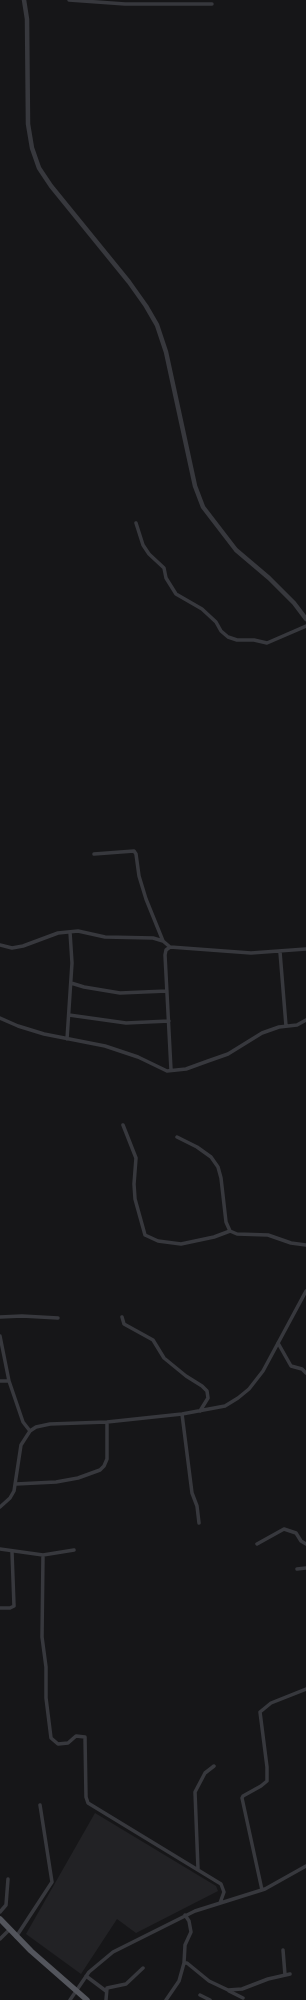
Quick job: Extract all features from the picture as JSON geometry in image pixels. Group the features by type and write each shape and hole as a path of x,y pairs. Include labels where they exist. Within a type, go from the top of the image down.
{"main road":[{"path":"0,1920 16,1937 87,2000"}],"street":[{"path":"24,0 27,19 28,124 32,148 40,168 51,186 129,282 157,325 166,352 195,486 203,507 236,550 273,582 294,603 306,619"},
{"path":"69,0 125,4 212,4"},
{"path":"136,524 142,545 164,568 166,578 176,594 202,609 216,622 221,631 228,637 237,640 254,640 267,643 306,626"},
{"path":"94,854 134,851 146,899 162,941"},
{"path":"0,945 12,948 23,946 52,935 78,931 117,938 144,937 162,941 170,947 251,953 306,949"},
{"path":"68,1039 72,963 70,932"},
{"path":"170,947 166,950 165,955 171,1070"},
{"path":"280,952 286,1026"},
{"path":"71,983 84,987 120,993 167,991"},
{"path":"69,1016 126,1023 168,1021"},
{"path":"0,1018 18,1026 68,1039 105,1046 138,1057 164,1070 186,1069 228,1054 262,1033 286,1026 297,1025 306,1020"},
{"path":"123,1125 136,1158 134,1184 142,1229 145,1235 158,1241 181,1244 214,1237 230,1231"},
{"path":"177,1137 197,1147 211,1157 218,1167 221,1178 226,1222 230,1231 237,1234 268,1236 306,1245"},
{"path":"0,1507 10,1498 16,1484 21,1445 30,1430 36,1426 50,1424 107,1422 182,1414 225,1406 249,1389 262,1371 306,1291"},
{"path":"0,1317 22,1316 58,1318"},
{"path":"122,1317 124,1324 153,1340 164,1358 207,1391 208,1398 200,1411"},
{"path":"0,1336 9,1381 23,1422 30,1430"},
{"path":"278,1343 291,1366 302,1369 306,1373"},
{"path":"0,1381 9,1381"},
{"path":"182,1414 192,1493 197,1506 199,1523"},
{"path":"16,1484 56,1482 78,1478 100,1470 104,1466 107,1459 107,1422"},
{"path":"257,1544 284,1529 296,1532 301,1541 306,1544"},
{"path":"0,1549 12,1552 43,1555 74,1550"},
{"path":"0,1608 10,1608 14,1606 12,1552"},
{"path":"43,1555 42,1637 46,1667 46,1698 51,1738 58,1744 68,1743 76,1736 85,1737 86,1797 88,1803 198,1869 223,1886 224,1892 220,1903"},
{"path":"297,1570 306,1568"},
{"path":"262,1890 242,1798 242,1796 261,1786 267,1780 267,1767 260,1712 271,1703 306,1689"},
{"path":"198,1869 194,1794 204,1774 214,1766"},
{"path":"16,1937 52,1882 40,1805"},
{"path":"70,2000 86,1976 113,1952 185,1915 262,1890 306,1866"},
{"path":"0,1912 6,1905 8,1880"},
{"path":"166,2000 179,1981 184,1963 185,1945 191,1932 189,1921 185,1915"},
{"path":"0,1939 9,1930"},
{"path":"283,1950 285,1975"},
{"path":"184,1963 187,1963 209,1981 243,1998"},
{"path":"106,2000 106,1991 110,1986 126,1984 143,1968"},
{"path":"228,1990 245,1988 290,1974"},
{"path":"86,1976 106,1991"},
{"path":"200,1995 210,2000"}],"shaded area":[{"path":"95,1813 216,1886 218,1891 136,1933 117,1919 81,1974 26,1934"}]}
